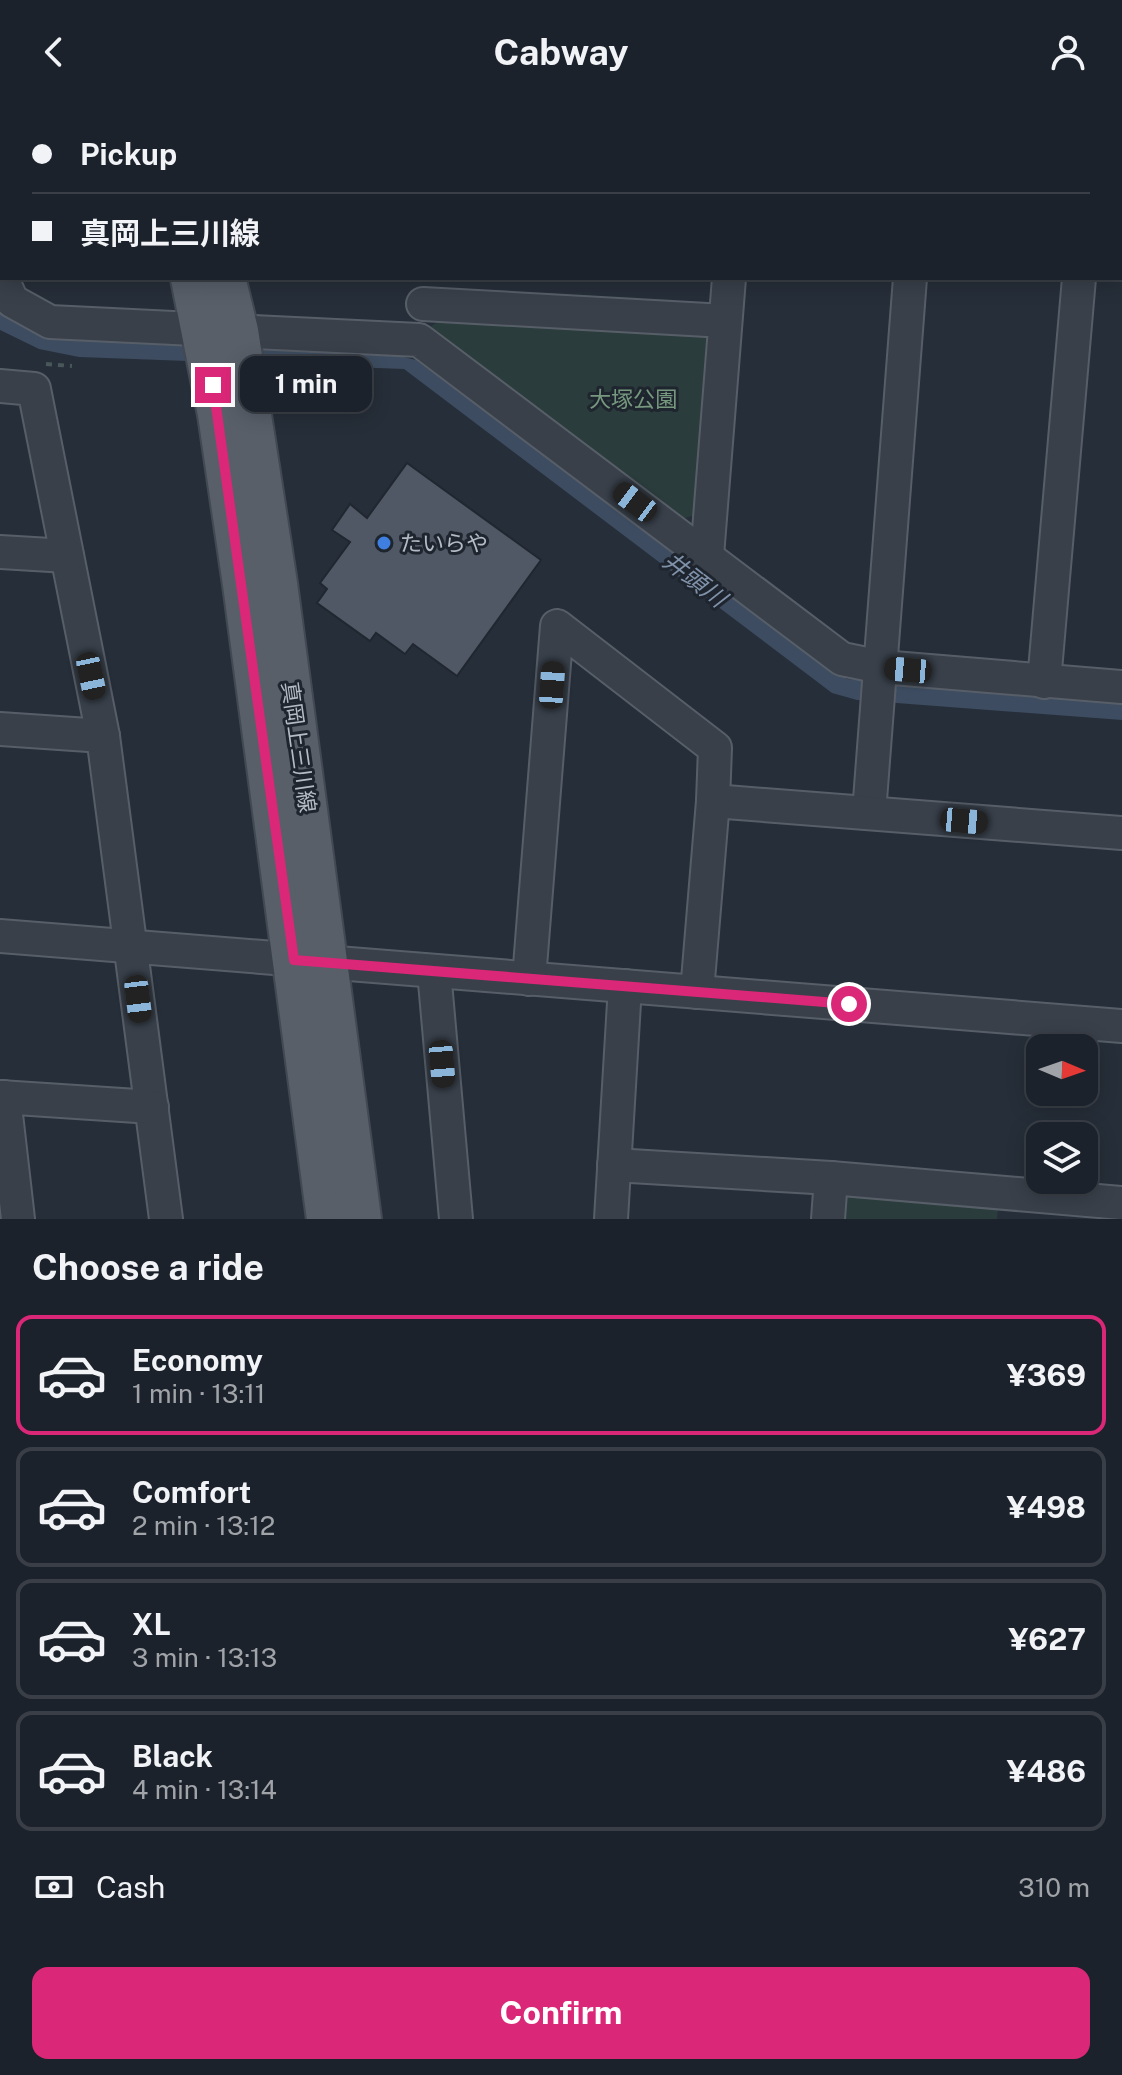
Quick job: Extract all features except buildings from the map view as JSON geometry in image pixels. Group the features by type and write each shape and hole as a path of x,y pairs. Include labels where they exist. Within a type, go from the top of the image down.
{"main road":[{"name":"真岡上三川線","path":"193,280 220,330"},
{"name":"真岡上三川線","path":"224,280 220,330 242,568 360,1219"},
{"name":"真岡上三川線","path":"311,962 328,1219"}],"street":[{"path":"3,280 12,301 50,322 419,340 842,659 881,667 1122,687"},
{"path":"707,556 729,280"},
{"path":"869,813 910,280"},
{"path":"1044,682 1079,280"},
{"path":"419,340 420,291 725,321"},
{"path":"0,386 34,389 103,736 166,1219"},
{"path":"0,552 67,556"},
{"path":"529,979 557,626 715,748 697,992"},
{"path":"0,729 103,736"},
{"path":"713,801 1122,833"},
{"path":"0,936 1122,1026"},
{"path":"434,971 456,1219"},
{"path":"611,1219 625,986"},
{"path":"18,1219 2,1097 152,1107"},
{"path":"614,1165 831,1178 998,1206 1122,1203"},
{"path":"828,1219 831,1178"}],"green space":[{"name":"大塚公園","path":"451,315 703,332 714,347 696,515 677,520 443,345 431,326"},
{"path":"831,1178 999,1193 997,1219 828,1219"}],"water":[{"name":"井頭川","path":"0,298 5,307 387,353 416,360 847,679 1122,703 1122,720 857,700 832,693 404,369 79,357 39,349 0,330"}],"place":[{"name":"たいらや","path":"384,543"}],"route":[{"path":"213,385 244,584 294,960 849,1004"}]}
